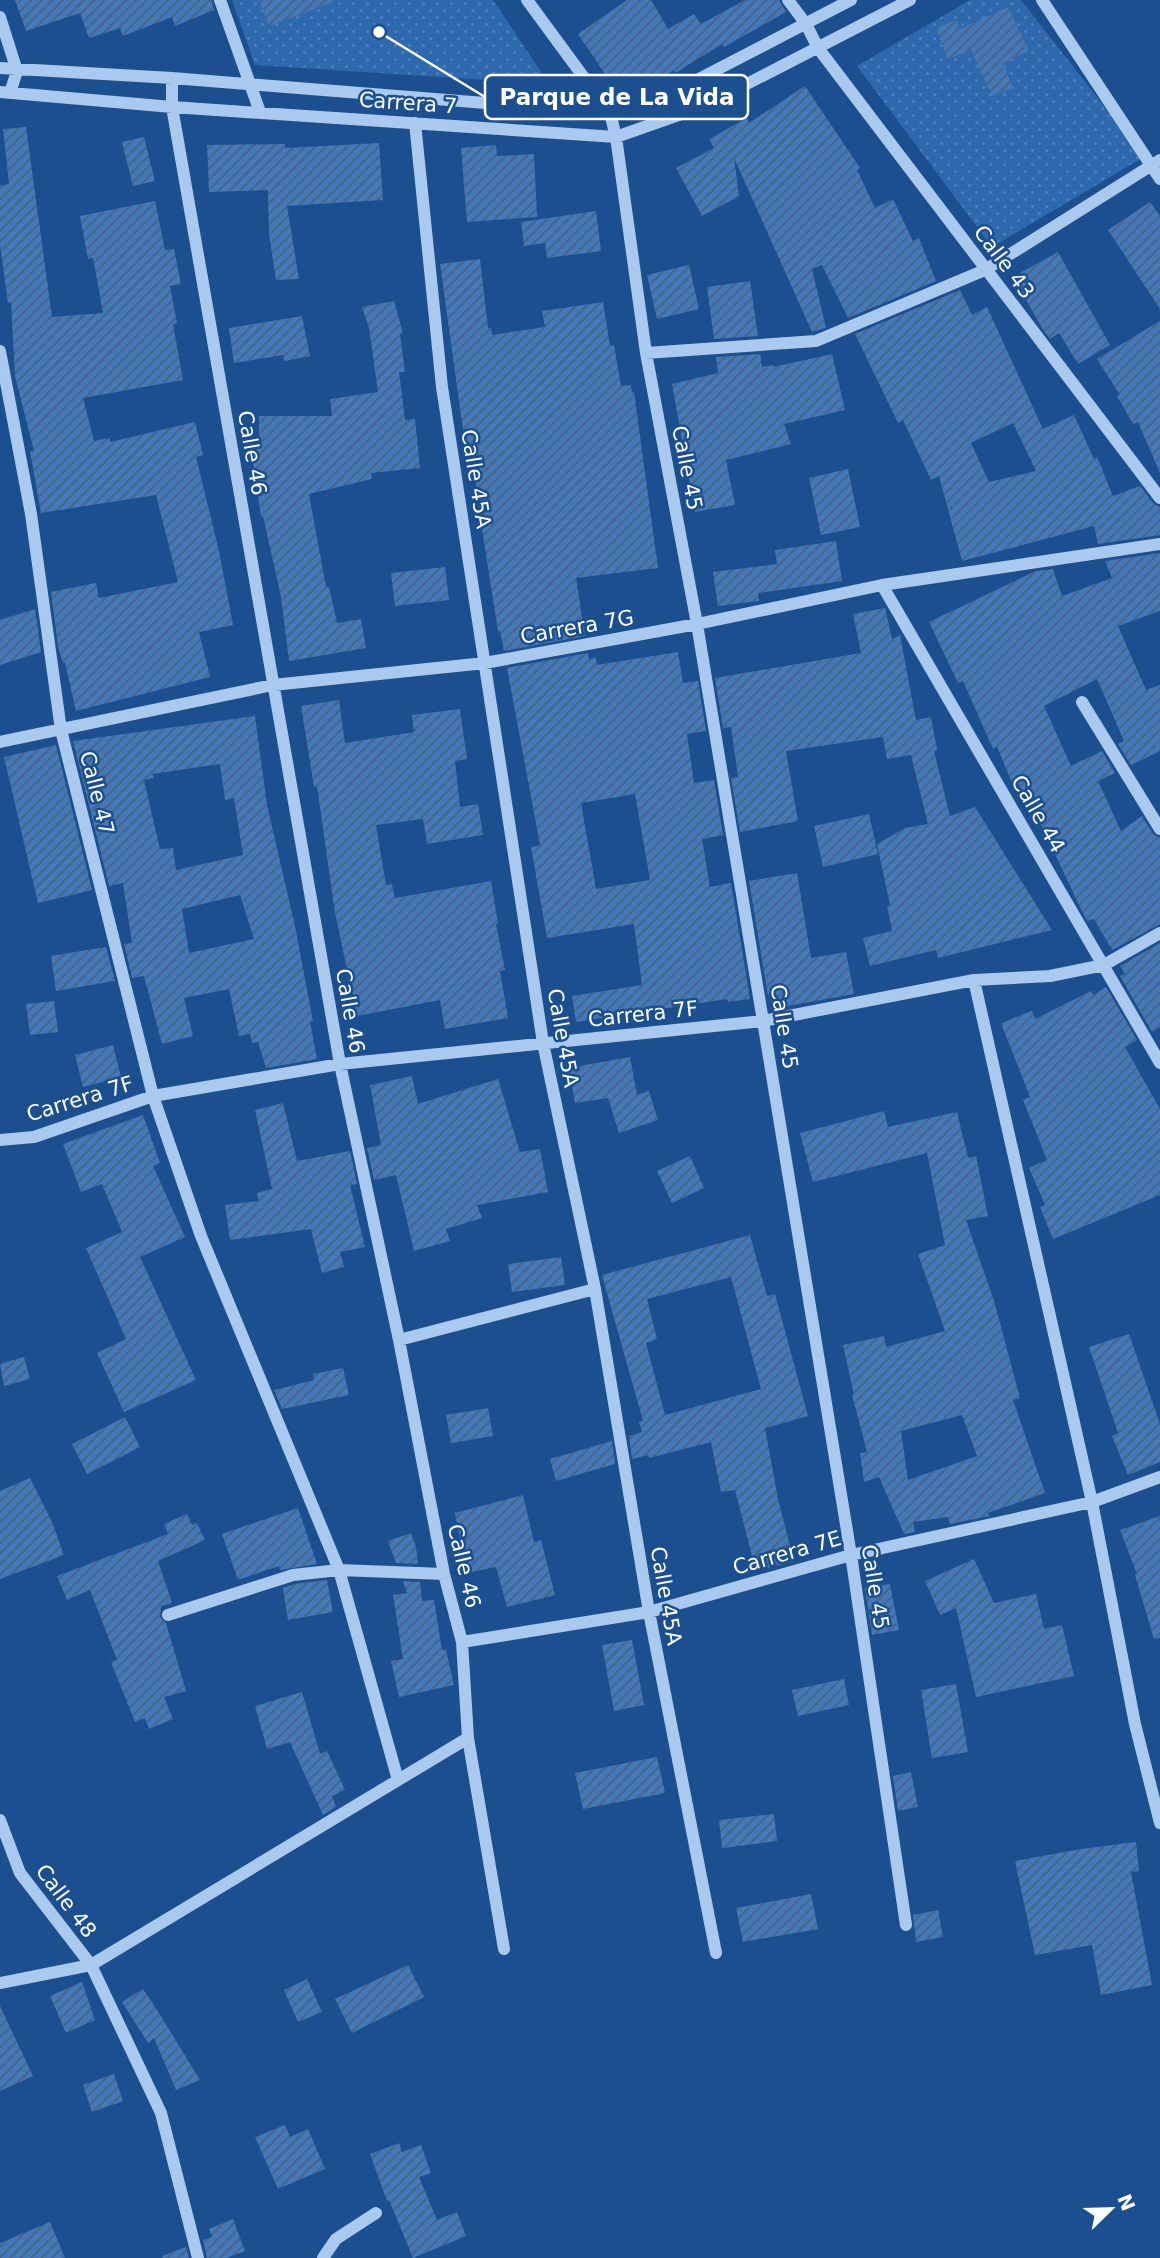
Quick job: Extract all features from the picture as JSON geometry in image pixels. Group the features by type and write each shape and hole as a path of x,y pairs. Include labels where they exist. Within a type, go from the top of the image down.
{"street":[{"path":"220,0 260,113"},
{"path":"527,0 610,113"},
{"path":"788,0 806,24 818,48"},
{"name":"Carrera 7","path":"0,68 172,78 610,113 694,82 851,0"},
{"name":"Carrera 7","path":"5,92 173,107 617,137 704,106 910,0"},
{"path":"1042,0 1155,163 1160,179"},
{"path":"0,17 18,71 5,92"},
{"name":"Calle 43","path":"818,48 1160,498"},
{"name":"Calle 46","path":"172,78 173,107 340,1064 444,1574 462,1642 468,1738 504,1948"},
{"name":"Calle 45","path":"610,113 617,137 646,353 697,624 851,1555 906,1924"},
{"name":"Calle 45A","path":"415,123 443,387 543,1043 595,1289 649,1612 716,1953"},
{"path":"646,353 816,341 985,270 1155,163"},
{"name":"Calle 47","path":"0,357 31,514 61,730 153,1097 201,1236 339,1570 398,1780"},
{"name":"Carrera 7G","path":"0,742 273,685 485,663 697,624 882,585 1160,544"},
{"name":"Calle 44","path":"882,585 1160,1063"},
{"path":"1082,702 1160,829"},
{"name":"Carrera 7F","path":"0,1140 34,1136 153,1097 340,1064 763,1021 974,980 1050,976 1104,965 1160,933"},
{"path":"974,980 1092,1502 1135,1724 1160,1823"},
{"path":"398,1340 595,1289"},
{"name":"Carrera 7E","path":"462,1642 649,1612 851,1555 1092,1502 1160,1477"},
{"path":"168,1615 293,1575 339,1570 444,1574"},
{"path":"0,1983 91,1965 468,1738"},
{"name":"Calle 48","path":"0,1820 20,1873 91,1965 161,2113 198,2258"},
{"path":"323,2258 336,2239 376,2213"}],"shaded area":[{"path":"232,0 493,0 549,84 255,65"},
{"path":"970,0 1021,0 1144,157 992,247 857,66"}],"building":[{"path":"15,0 211,0 214,10 175,26 172,17 123,36 120,28 89,38 80,13 26,31"},
{"path":"259,0 332,0 333,2 269,26"},
{"path":"627,0 651,0 668,29 694,14 701,24 745,0 779,0 786,12 724,47 722,44 675,73 674,70 643,91 622,99 578,34"},
{"path":"1008,7 1029,51 1002,63 1013,87 992,96 971,50 948,59 936,28 957,20 960,29"},
{"path":"805,86 860,168 857,170 875,208 893,199 913,241 919,238 936,281 848,318 822,265 812,269 826,328 812,332 734,158 739,196 702,216 676,168 714,148 709,139 747,118 749,123"},
{"path":"26,127 52,317 103,313 93,258 88,259 80,216 155,201 165,250 174,249 181,284 170,286 177,323 173,324 183,380 83,398 94,441 110,438 110,442 195,422 203,455 196,457 219,551 233,625 199,632 210,677 76,711 65,663 58,646 51,592 96,583 99,598 178,582 156,495 41,513 30,451 34,451 15,376 11,302 8,303 0,245 0,186 9,184 3,129"},
{"path":"144,137 155,181 133,186 122,142"},
{"path":"379,143 383,200 287,206 299,279 276,280 269,234 268,190 209,192 207,145 285,144 285,148"},
{"path":"496,145 497,156 534,154 537,217 467,222 461,148"},
{"path":"1150,202 1160,216 1160,309 1108,230"},
{"path":"596,211 601,251 547,258 545,243 524,246 521,222"},
{"path":"1058,252 1110,345 1078,364 1059,333 1050,339 1013,277"},
{"path":"480,259 488,328 491,328 492,335 545,327 542,311 603,302 610,346 614,345 621,386 631,385 632,393 634,392 658,568 576,578 585,636 504,651 498,631 474,465 464,437 440,264"},
{"path":"689,265 699,309 657,319 647,275"},
{"path":"750,281 758,336 714,339 707,287"},
{"path":"960,290 972,315 987,307 1043,429 1074,415 1094,459 1097,457 1113,496 1140,486 1154,504 1160,507 1160,535 1098,544 1094,526 962,561 939,476 931,480 903,420 898,423 855,334","holes":["1013,423 1036,471 989,482 971,443"]},
{"path":"394,301 403,333 400,334 405,372 399,372 405,420 415,419 420,468 371,473 372,479 309,494 326,587 329,587 337,623 361,619 366,648 289,661 281,597 263,516 261,517 251,449 259,448 259,416 332,416 330,399 378,392 369,328 362,307"},
{"path":"302,316 310,356 284,361 283,355 234,363 229,328"},
{"path":"1160,321 1160,473 1138,422 1133,424 1117,396 1120,395 1097,359"},
{"path":"760,354 762,367 773,367 832,354 845,410 784,424 791,444 726,460 735,505 695,512 672,384 718,373 716,357"},
{"path":"848,469 860,527 821,535 809,478"},
{"path":"836,541 842,581 758,593 759,601 718,606 713,572 777,564 775,550"},
{"path":"1160,553 1160,611 1118,626 1146,690 1160,685 1160,751 1131,765 1118,744 1124,741 1097,679 1044,706 1071,766 1102,751 1115,773 1098,781 1121,831 1142,816 1153,834 1160,838 1160,924 1112,950 1094,919 1087,921 1035,812 1032,813 1018,783 1013,785 997,747 993,749 963,681 958,683 929,622 1036,571 1053,569 1062,596 1112,578 1105,561"},
{"path":"445,567 449,600 395,606 391,573"},
{"path":"885,608 892,639 900,635 916,720 931,717 937,750 934,751 950,816 975,807 1052,930 938,958 936,950 870,966 863,938 892,931 887,906 890,905 877,844 905,828 928,824 911,755 887,759 883,737 786,751 798,821 740,832 731,778 738,777 731,727 723,728 715,678 861,653 853,614"},
{"path":"35,609 41,652 0,665 0,620"},
{"path":"678,652 683,683 698,681 706,731 687,734 694,783 714,780 723,835 702,839 710,887 731,883 750,999 728,1002 727,999 576,1022 572,996 642,985 634,924 547,938 531,847 540,845 507,668 588,653 589,659 596,658 597,665","holes":["635,794 650,880 596,889 581,803"]},
{"path":"339,700 345,743 414,732 412,715 460,709 467,759 455,761 460,807 478,804 483,835 427,844 423,819 376,825 386,885 392,884 395,898 491,881 505,970 500,971 508,1018 445,1029 440,1000 357,1016 335,913 317,786 314,787 301,706"},
{"path":"255,716 267,805 295,926 313,1021 310,1022 317,1059 266,1068 258,1042 252,1043 250,1034 239,1036 229,989 184,998 193,1036 162,1044 144,976 132,978 124,944 132,943 123,883 109,886 73,741","holes":["220,764 225,800 234,798 243,855 176,870 173,848 160,849 144,780 154,778 152,774","240,895 254,939 189,953 182,909"]},
{"path":"56,745 92,890 38,903 4,757"},
{"path":"869,814 878,854 823,867 814,826"},
{"path":"797,873 811,958 846,952 854,994 772,1009 749,881"},
{"path":"1160,943 1160,1027 1152,1032 1120,976 1125,974 1120,966"},
{"path":"106,947 115,981 56,991 51,956"},
{"path":"1106,987 1137,1040 1125,1047 1160,1109 1160,1195 1053,1239 1040,1207 1045,1205 1029,1168 1047,1160 1023,1100 1030,1097 1001,1023 1032,1011 1035,1019 1091,991 1093,995"},
{"path":"54,1001 58,1032 30,1035 26,1004"},
{"path":"113,1045 121,1077 83,1087 75,1055"},
{"path":"630,1057 637,1095 649,1091 658,1120 619,1133 608,1098 575,1103 569,1068"},
{"path":"412,1076 418,1104 498,1079 520,1152 540,1149 548,1192 477,1205 482,1218 446,1229 450,1241 414,1251 396,1175 374,1180 367,1148 381,1145 370,1085"},
{"path":"283,1103 297,1161 350,1151 357,1184 350,1185 365,1247 340,1252 344,1267 322,1273 311,1229 230,1240 225,1205 259,1201 257,1193 272,1189 255,1110"},
{"path":"884,1111 888,1127 957,1112 968,1158 976,1156 988,1216 966,1220 994,1301 1020,1398 1013,1400 1045,1493 988,1513 989,1516 950,1524 948,1517 913,1522 915,1532 904,1534 879,1477 864,1482 860,1453 867,1452 852,1395 843,1345 884,1336 886,1347 945,1331 918,1254 945,1245 927,1153 813,1182 800,1133","holes":["962,1415 977,1456 908,1480 901,1431"]},
{"path":"143,1115 160,1163 153,1166 185,1237 140,1257 196,1380 124,1412 97,1353 126,1339 86,1248 122,1232 102,1184 81,1192 63,1144"},
{"path":"690,1156 704,1188 672,1203 657,1171"},
{"path":"750,1235 767,1296 775,1294 808,1416 765,1428 778,1499 794,1561 756,1571 735,1490 721,1492 711,1442 649,1458 648,1455 632,1459 629,1436 642,1432 639,1422 643,1421 602,1275","holes":["731,1277 761,1389 665,1415 646,1343 657,1339 647,1299"]},
{"path":"561,1257 565,1285 512,1292 508,1264"},
{"path":"1129,1334 1160,1424 1160,1462 1128,1475 1112,1436 1118,1433 1089,1347"},
{"path":"24,1357 30,1379 4,1386 0,1364"},
{"path":"343,1368 349,1395 282,1409 274,1390 314,1380 313,1374"},
{"path":"488,1408 493,1436 451,1443 446,1415"},
{"path":"125,1417 140,1447 87,1474 72,1444"},
{"path":"612,1441 615,1464 556,1481 550,1459"},
{"path":"30,1478 52,1522 64,1555 0,1579 0,1491"},
{"path":"523,1495 534,1542 541,1540 555,1595 507,1607 496,1567 466,1573 455,1513"},
{"path":"298,1508 317,1564 280,1570 279,1566 238,1580 222,1534"},
{"path":"187,1514 192,1525 197,1523 205,1540 158,1561 172,1603 161,1606 160,1617 166,1623 186,1691 164,1697 173,1719 149,1729 145,1718 135,1722 111,1662 117,1660 90,1590 67,1600 57,1576 168,1534 164,1524"},
{"path":"1160,1516 1160,1638 1154,1639 1135,1575 1137,1574 1120,1530"},
{"path":"411,1533 418,1564 396,1563 388,1541"},
{"path":"974,1559 994,1603 1036,1594 1044,1629 1062,1625 1074,1676 976,1697 956,1608 940,1615 925,1581"},
{"path":"327,1580 333,1612 288,1620 283,1588"},
{"path":"403,1581 420,1582 422,1601 434,1600 442,1650 446,1650 454,1685 399,1697 391,1661 403,1659 393,1595 407,1593"},
{"path":"890,1584 899,1630 872,1635 865,1588"},
{"path":"632,1640 644,1705 614,1711 602,1645"},
{"path":"844,1679 849,1705 798,1716 792,1690"},
{"path":"956,1684 968,1752 932,1758 921,1690"},
{"path":"302,1692 320,1754 327,1751 345,1790 332,1796 336,1807 323,1815 290,1742 267,1749 255,1706"},
{"path":"657,1757 665,1793 583,1809 575,1773"},
{"path":"911,1772 918,1807 898,1811 893,1776"},
{"path":"774,1814 777,1841 722,1848 719,1820"},
{"path":"1136,1842 1139,1871 1131,1872 1152,1985 1101,1995 1092,1945 1035,1955 1015,1861"},
{"path":"811,1894 818,1929 743,1942 736,1908"},
{"path":"938,1910 943,1937 916,1942 913,1915"},
{"path":"408,1965 424,1997 352,2033 335,1999"},
{"path":"307,1979 322,2012 298,2022 284,1990"},
{"path":"82,1982 95,2020 66,2033 50,1996"},
{"path":"143,1989 200,2080 176,2090 154,2038 148,2043 122,2002"},
{"path":"0,2006 33,2076 0,2091"},
{"path":"114,2074 123,2101 92,2112 83,2085"},
{"path":"285,2125 290,2137 308,2129 325,2169 278,2189 255,2137"},
{"path":"399,2143 402,2152 421,2145 431,2173 419,2177 437,2220 457,2212 466,2236 413,2258 389,2200 387,2201 370,2154"},
{"path":"233,2219 245,2251 226,2258 207,2258 203,2240 212,2237 209,2229"},
{"path":"50,2222 65,2258 0,2258 0,2243"},
{"path":"186,2247 189,2258 162,2256"}],"place":[{"name":"Parque de La Vida","path":"379,32"}]}
